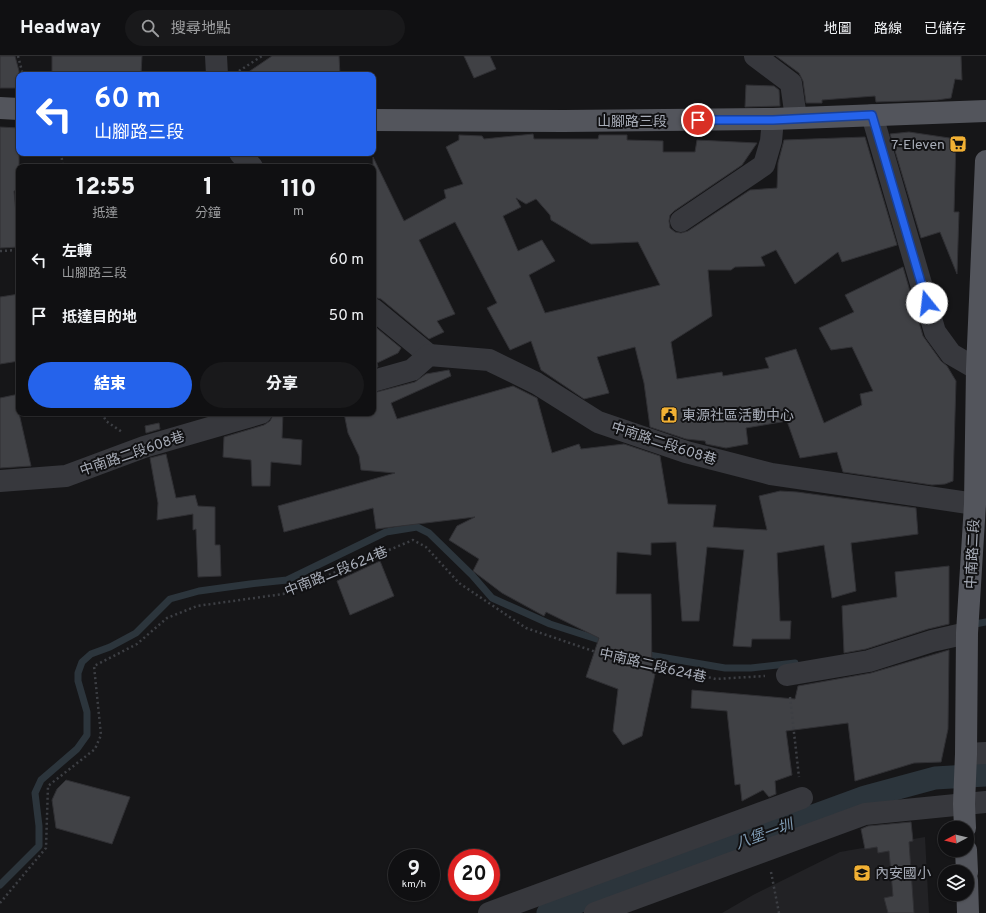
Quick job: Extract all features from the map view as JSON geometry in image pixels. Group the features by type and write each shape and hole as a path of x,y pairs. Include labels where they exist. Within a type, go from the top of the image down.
{"main road":[{"path":"0,108 16,109"},
{"name":"山腳路三段","path":"376,120 773,120 986,111"},
{"name":"中南路二段","path":"965,821 964,804 976,754 967,633 975,504 977,369 986,161"},
{"path":"968,901 968,913"}],"street":[{"path":"216,56 217,72"},
{"path":"755,56 792,83 796,118"},
{"path":"872,115 935,332 951,354 977,369"},
{"path":"681,221 764,165 771,141 773,120"},
{"path":"243,156 249,164"},
{"path":"376,311 429,355 412,370 376,380"},
{"name":"中南路二段608巷","path":"429,355 489,360 536,384 598,422 686,452 771,474 975,504"},
{"name":"中南路二段608巷","path":"0,481 66,476 144,447 251,416"},
{"path":"787,675 869,660 932,641 967,633"},
{"path":"490,913 802,798"},
{"path":"595,913 865,814 986,802"}],"path":[{"path":"18,56 22,72"},
{"path":"239,71 262,56"},
{"path":"0,251 16,250"},
{"name":"中南路二段624巷","path":"0,902 46,848 46,802 48,786 95,749 101,735 94,666 137,644 167,618 197,606 283,594 413,540 426,547 459,583 526,628 596,652 716,679 787,675"},
{"path":"787,675 802,798"},
{"path":"767,850 779,913"}],"shaded area":[{"name":"內安國小","path":"925,837 929,913 722,913 753,895 840,852"}],"building":[{"path":"0,56 15,56 19,71 16,72 16,88 0,88"},
{"path":"52,56 142,56 141,72 52,72"},
{"path":"272,56 339,56 340,72 248,72"},
{"path":"464,56 490,56 496,69 474,78"},
{"path":"776,56 961,56 962,80 955,79 951,98 937,100 876,102 875,96 822,100 822,103 806,103 803,81 799,73"},
{"path":"746,85 774,86 779,90 780,106 745,107"},
{"path":"0,127 16,128 16,156 19,156 19,164 16,164 16,191 14,191 16,213 16,247 0,248"},
{"path":"909,132 956,139 954,212 959,212 957,274 940,232 921,238 890,134"},
{"path":"533,134 534,139 598,139 599,135 627,135 627,140 663,141 663,152 695,152 697,140 757,143 742,165 670,215 670,228 675,232 681,233 688,231 750,190 777,188 778,163 784,140 865,137 897,245 842,262 838,252 795,284 776,250 761,257 765,266 735,267 731,270 708,270 712,316 671,342 677,379 722,372 723,376 769,368 765,358 796,349 824,423 862,405 860,394 873,391 852,347 831,350 819,328 854,312 845,295 903,267 923,336 941,361 947,366 956,381 953,481 945,484 932,485 843,472 837,452 800,458 787,421 746,428 748,444 726,448 706,444 705,441 686,439 650,427 644,383 635,347 597,357 609,393 584,399 541,370 531,341 510,350 487,308 497,303 455,222 419,240 455,314 437,321 444,332 429,339 381,299 376,298 376,164 373,164 373,157 404,221 446,198 444,190 463,184 446,147 459,140 459,135 482,136 484,139","holes":["516,198 526,204 536,199 550,215 551,220 591,244 638,242 660,285 545,313 529,275 555,261 542,240 518,251 503,216 521,207"]},
{"path":"16,294 16,361 0,364 0,297"},
{"path":"376,327 401,348 398,353 377,363 378,367 376,367"},
{"path":"449,370 451,376 391,403 397,419 513,386 537,398 552,453 579,444 581,449 624,444 660,456 668,504 716,505 713,527 767,530 759,496 780,491 916,508 918,534 851,543 856,591 832,598 824,545 777,553 780,621 791,621 790,639 752,639 751,647 733,646 744,550 707,547 699,621 682,621 676,542 651,543 651,555 617,552 616,594 651,594 652,673 655,674 642,736 623,745 613,731 618,689 586,677 599,638 546,612 544,616 502,593 473,571 479,559 449,540 457,526 475,517 376,529 373,508 284,532 278,506 395,473 361,470 359,456 348,433 345,416 376,416 376,392 415,382 426,374"},
{"path":"16,395 16,416 20,416 31,466 0,468 0,398"},
{"path":"272,416 283,416 282,438 302,440 301,465 271,462 270,486 252,486 251,460 223,457 224,437 264,425 270,421"},
{"path":"159,423 160,429 146,433 145,426"},
{"path":"166,454 176,498 195,495 198,506 215,507 215,545 220,545 221,576 198,577 196,529 193,530 193,514 157,520 158,503 150,458"},
{"path":"380,561 394,596 350,615 337,581"},
{"path":"949,566 949,624 928,629 866,649 844,653 842,606 897,597 895,572"},
{"path":"949,650 948,729 941,762 914,763 855,781 848,723 786,731 792,775 775,781 776,794 769,797 763,790 742,801 740,784 735,785 727,711 691,708 692,690 795,699 798,686 871,673"},
{"path":"66,780 130,797 112,844 56,828 52,800 57,789"},
{"path":"911,822 913,841 909,842 914,913 888,913 884,898 893,896 889,851 878,853 877,847 865,849 861,829 868,826"}],"waterway":[{"path":"0,885 39,846 39,826 35,793 41,780 77,749 87,735 87,712 78,681 78,673 82,662 91,654 110,647 136,633 170,599 199,591 287,580 386,532 417,527 429,533 472,575 492,598 550,624 606,642"},
{"path":"970,625 986,622"},
{"path":"643,654 725,668 751,668 795,663"},
{"name":"八堡一圳","path":"548,913 865,797 935,778 986,775"}],"place":[{"name":"7-Eleven","path":"958,144"},
{"name":"東源社區活動中心","path":"669,415"},
{"name":"內安國小","path":"862,873"}],"route":[{"path":"698,120 773,120 872,115 927,303"}]}
